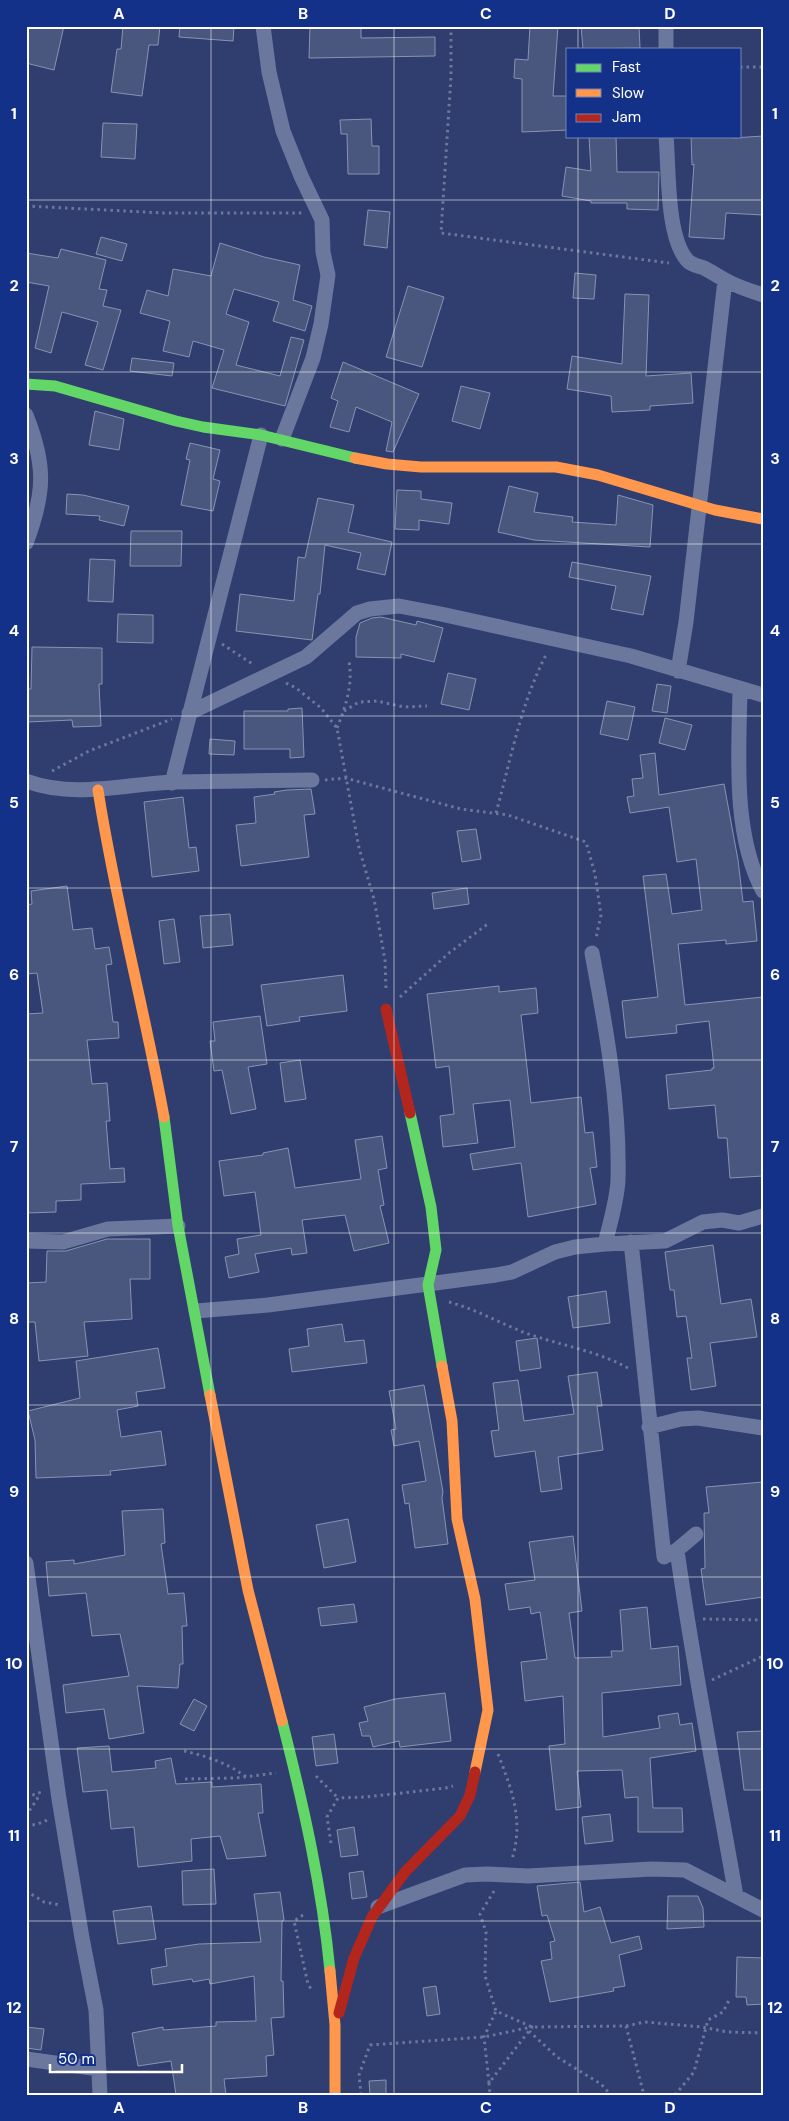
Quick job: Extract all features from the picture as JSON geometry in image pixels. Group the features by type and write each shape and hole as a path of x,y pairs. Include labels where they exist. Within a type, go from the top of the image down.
{"street":[{"path":"263,26 269,72 283,131 301,176 320,214 323,226 323,252 328,275 326,296 313,358 282,439"},
{"path":"666,26 666,48"},
{"path":"666,138 673,223 680,248 687,260 693,265 704,268 725,280 763,295"},
{"path":"678,671 686,622 725,280"},
{"path":"26,384 55,386 176,421 282,439 337,455 387,464 421,468 556,467 598,475 699,505 746,517 763,519"},
{"path":"26,415 40,460 42,477 40,499 26,543"},
{"path":"172,782 261,435"},
{"path":"190,713 309,655 357,614 380,608 399,606 630,656 763,695"},
{"path":"740,689 739,760 742,808 746,842 763,891"},
{"path":"29,782 68,790 98,790 172,782 312,780"},
{"path":"98,790 110,860 154,1057 172,1160 178,1226 196,1311 248,1590 302,1800 327,1942 336,2025 335,2095"},
{"path":"592,954 613,1069 617,1155 618,1182 605,1244"},
{"path":"336,2025 357,1947 367,1925 378,1907 419,1855 446,1832 460,1816 475,1777 477,1758 486,1727 488,1710 475,1598 457,1519 452,1421 429,1291 436,1250 434,1232 386,1008"},
{"path":"196,1311 429,1291 512,1272 555,1252 575,1247 665,1241 698,1224 712,1220 739,1223 763,1216"},
{"path":"26,1241 63,1242 108,1229 178,1226"},
{"path":"631,1242 664,1557 696,1534"},
{"path":"649,1427 681,1418 698,1418 763,1428"},
{"path":"676,1550 686,1618 700,1686 736,1896"},
{"path":"26,1563 61,1813 76,1907 96,2010 100,2095"},
{"path":"378,1907 447,1880 465,1875 528,1876 652,1869 685,1870 763,1910"},
{"path":"26,2059 99,2069"}],"path":[{"path":"451,26 451,76 441,232 693,265"},
{"path":"742,67 763,67"},
{"path":"26,206 164,213 320,214"},
{"path":"210,636 269,675 296,688 322,708 337,728 359,848 374,899 384,960 386,1008"},
{"path":"495,813 522,717 540,667 555,639"},
{"path":"337,728 344,711 351,673 349,660"},
{"path":"344,711 359,702 377,701 404,707 427,706"},
{"path":"29,782 89,751 133,732 190,713"},
{"path":"312,780 345,778 461,809 508,815 586,842 595,874 601,915 592,954"},
{"path":"386,1008 449,953 489,923"},
{"path":"429,1291 524,1332 607,1358 644,1376"},
{"path":"686,1618 763,1620"},
{"path":"700,1686 763,1656"},
{"path":"184,1751 234,1768 246,1778"},
{"path":"490,2095 484,2037 496,2011 484,1976 486,1932 480,1914 511,1861 517,1842 518,1821 510,1785 498,1753"},
{"path":"185,1779 268,1776 293,1768"},
{"path":"331,1844 327,1817 338,1798 366,1797 446,1788 475,1777"},
{"path":"26,1826 38,1824 61,1813"},
{"path":"26,1891 44,1902 76,1907"},
{"path":"675,2095 694,2072 708,2020 723,2012 729,2000"},
{"path":"496,2011 531,2029 557,2057 601,2084 612,2095"},
{"path":"361,2095 359,2075 370,2045 484,2037 531,2029 626,2026 645,2022 728,2032 763,2033"},
{"path":"626,2026 644,2095"},
{"path":"489,2083 531,2029"}],"building":[{"path":"26,26 64,26 54,70 26,63"},
{"path":"123,26 160,26 158,45 149,45 142,96 111,92 117,49 121,49"},
{"path":"180,26 234,26 233,41 179,37"},
{"path":"310,26 361,26 361,38 435,37 435,56 309,58"},
{"path":"530,26 558,26 553,96 566,96 566,130 522,132 522,79 514,78 515,59 528,60"},
{"path":"581,26 639,26 640,48 583,48"},
{"path":"371,119 372,146 379,146 379,174 348,174 347,134 341,134 340,120"},
{"path":"103,123 137,124 135,159 101,157"},
{"path":"763,136 763,215 726,213 724,239 689,237 694,164 692,165 691,138"},
{"path":"589,138 616,138 617,172 659,172 658,210 627,209 627,203 591,203 591,201 562,196 566,167 591,171"},
{"path":"368,210 390,212 387,248 364,245"},
{"path":"101,237 127,244 122,261 96,254"},
{"path":"220,243 264,257 300,265 293,300 312,306 305,331 273,321 279,302 234,289 226,314 249,322 236,365 280,376 291,337 304,340 285,406 212,388 224,350 193,341 189,357 163,351 170,321 140,313 147,290 168,296 173,269 211,276"},
{"path":"61,249 106,260 99,289 107,290 103,306 121,310 103,370 85,365 98,322 62,312 51,353 35,348 49,286 26,282 26,253 58,258"},
{"path":"575,273 596,275 594,299 573,298"},
{"path":"408,286 444,297 422,367 386,357"},
{"path":"625,294 649,295 646,376 691,373 693,403 650,406 650,410 612,412 611,396 567,389 572,356 622,364"},
{"path":"132,358 174,363 172,376 130,371"},
{"path":"343,362 419,394 393,452 386,451 392,422 356,407 349,432 330,427 338,401 331,398"},
{"path":"461,386 490,393 480,429 452,421"},
{"path":"95,411 124,419 119,450 89,445"},
{"path":"190,443 220,450 213,479 220,481 213,511 181,505 190,460 186,459"},
{"path":"509,486 538,493 534,512 573,517 572,522 616,525 618,495 653,505 650,547 534,540 498,532"},
{"path":"397,490 421,491 421,499 452,503 449,524 419,520 419,530 395,529"},
{"path":"67,494 83,495 129,506 124,526 99,520 100,516 66,514"},
{"path":"318,498 354,505 348,532 392,542 385,575 357,569 361,553 325,545 320,594 318,594 312,640 236,631 240,594 294,601 298,557 305,558"},
{"path":"131,531 182,531 181,566 130,566"},
{"path":"90,559 115,560 113,602 88,601"},
{"path":"572,562 651,576 643,615 611,609 616,586 569,577"},
{"path":"118,614 153,615 153,643 117,642"},
{"path":"381,617 416,625 417,621 443,628 434,662 401,654 401,658 356,657 356,637 360,623 372,618"},
{"path":"32,647 102,648 102,684 99,684 101,726 73,727 72,720 27,722 26,689 31,689"},
{"path":"448,673 476,679 469,710 441,704"},
{"path":"657,684 671,686 667,713 652,711"},
{"path":"607,701 635,707 628,740 600,734"},
{"path":"302,708 304,757 290,758 290,749 244,749 244,711 288,711 288,709"},
{"path":"665,718 692,725 685,750 659,743"},
{"path":"210,739 235,741 234,755 209,754"},
{"path":"655,753 659,795 724,784 738,860 743,902 753,901 757,941 726,944 726,940 678,944 685,1005 763,997 763,1176 730,1178 727,1138 718,1138 715,1105 669,1109 666,1075 712,1070 714,1068 709,1021 676,1025 677,1033 626,1038 622,1001 658,997 643,876 666,874 672,914 702,910 696,859 677,862 669,807 630,813 627,797 634,796 632,779 643,778 640,755"},
{"path":"311,789 315,814 304,815 309,857 241,866 236,825 256,823 254,797 287,790"},
{"path":"183,797 189,848 196,847 199,871 152,877 144,802"},
{"path":"476,829 481,859 462,862 457,831"},
{"path":"67,886 73,930 92,928 95,949 109,947 112,964 106,965 113,1022 118,1022 119,1038 87,1040 92,1084 107,1083 110,1121 106,1121 110,1169 124,1168 125,1182 81,1184 81,1200 56,1201 56,1212 26,1213 26,1014 43,1013 37,973 26,974 26,905 32,904 31,891"},
{"path":"467,888 469,904 434,909 432,893"},
{"path":"230,914 233,945 203,948 200,916"},
{"path":"174,919 180,962 164,964 159,921"},
{"path":"343,975 347,1011 299,1017 300,1021 267,1026 261,985"},
{"path":"499,986 499,992 536,988 538,1013 521,1015 531,1103 581,1097 585,1133 593,1132 597,1167 590,1168 596,1204 528,1217 521,1163 473,1170 470,1154 515,1147 510,1100 473,1104 478,1143 443,1147 440,1116 454,1114 449,1066 436,1068 427,994"},
{"path":"260,1016 267,1064 248,1067 256,1109 231,1114 222,1070 214,1071 210,1041 215,1041 213,1022"},
{"path":"300,1060 306,1099 285,1102 280,1063"},
{"path":"382,1136 387,1168 378,1170 384,1205 380,1206 389,1243 354,1251 345,1215 302,1220 307,1253 292,1255 291,1248 255,1254 259,1272 229,1278 225,1257 239,1254 237,1239 261,1235 255,1192 224,1196 219,1161 263,1155 263,1153 288,1148 295,1188 361,1179 355,1140"},
{"path":"107,1239 150,1239 150,1279 130,1279 132,1319 84,1322 88,1356 39,1361 35,1322 26,1322 26,1283 46,1282 47,1251 66,1251"},
{"path":"713,1245 721,1304 751,1299 757,1337 710,1343 716,1386 691,1390 687,1358 692,1358 686,1316 677,1317 674,1290 670,1290 665,1252"},
{"path":"606,1291 610,1323 573,1328 568,1297"},
{"path":"342,1324 345,1342 364,1340 367,1363 292,1372 289,1349 309,1346 307,1329"},
{"path":"537,1338 541,1368 520,1371 516,1341"},
{"path":"158,1348 165,1388 136,1392 138,1406 117,1410 121,1437 161,1431 166,1465 110,1471 111,1475 36,1478 35,1440 28,1411 80,1398 76,1361"},
{"path":"597,1372 602,1406 597,1406 603,1450 558,1457 562,1489 541,1492 535,1451 495,1457 491,1431 499,1430 493,1383 518,1380 524,1421 574,1414 568,1376"},
{"path":"424,1385 443,1492 442,1498 448,1544 415,1548 409,1503 405,1504 402,1485 426,1481 419,1441 394,1446 391,1430 396,1429 389,1391"},
{"path":"763,1482 763,1597 706,1605 701,1569 705,1568 704,1513 709,1513 706,1487"},
{"path":"163,1509 165,1543 161,1544 168,1594 184,1593 187,1626 182,1626 183,1664 180,1664 178,1688 137,1686 144,1733 109,1739 104,1709 66,1713 63,1685 129,1676 120,1634 92,1636 86,1593 49,1596 46,1562 74,1560 74,1564 125,1555 122,1511"},
{"path":"348,1519 356,1562 324,1568 316,1525"},
{"path":"573,1536 582,1611 569,1613 575,1658 612,1657 611,1651 623,1651 620,1610 647,1607 651,1649 678,1646 681,1685 602,1693 603,1737 660,1728 658,1716 678,1713 680,1725 692,1723 696,1751 650,1758 653,1808 682,1808 683,1832 638,1832 638,1797 625,1798 622,1770 577,1771 581,1807 556,1810 549,1746 565,1744 563,1696 525,1701 521,1662 547,1659 540,1612 531,1614 530,1607 509,1610 505,1584 535,1580 529,1542"},
{"path":"354,1604 357,1622 321,1626 318,1608"},
{"path":"445,1693 451,1741 400,1747 399,1741 373,1747 370,1736 362,1736 359,1723 368,1721 364,1707 395,1699"},
{"path":"194,1699 207,1706 194,1731 180,1724"},
{"path":"763,1731 763,1790 744,1790 737,1732"},
{"path":"334,1734 338,1763 316,1766 312,1737"},
{"path":"109,1746 112,1772 156,1768 155,1761 171,1758 176,1784 212,1782 212,1787 261,1784 263,1813 258,1813 266,1856 227,1859 220,1836 191,1839 192,1861 138,1867 134,1827 111,1829 107,1790 83,1792 77,1748"},
{"path":"610,1814 613,1841 585,1844 582,1817"},
{"path":"354,1827 358,1855 341,1857 337,1830"},
{"path":"214,1869 216,1904 183,1905 182,1871"},
{"path":"363,1871 367,1897 352,1899 349,1873"},
{"path":"580,1882 584,1912 600,1907 611,1943 639,1936 642,1949 619,1955 625,1986 613,1988 614,1991 550,2002 541,1961 552,1959 550,1942 555,1941 547,1915 542,1916 537,1886"},
{"path":"280,1892 284,1920 282,1921 281,1981 283,1981 284,2017 271,2018 274,2055 266,2056 267,2076 224,2079 226,2095 176,2095 171,2061 138,2066 132,2033 163,2027 163,2030 216,2026 216,2022 256,2021 254,1976 210,1984 209,1979 193,1982 192,1979 153,1985 151,1969 167,1966 165,1949 199,1944 261,1942 254,1894"},
{"path":"668,1896 698,1896 703,1908 704,1927 667,1929"},
{"path":"151,1906 156,1939 118,1944 113,1911"},
{"path":"737,1957 763,1958 763,2004 747,2005 746,1997 736,1997"},
{"path":"436,1986 440,2014 427,2016 423,1988"},
{"path":"26,2027 44,2029 41,2050 26,2048"},
{"path":"386,2080 386,2095 370,2095 369,2081"}],"traffic: fast":[{"path":"26,384 55,386 176,421 203,427 261,435 355,458"},
{"path":"410,1113 431,1207 436,1250 428,1285 442,1366"},
{"path":"164,1117 178,1226 210,1395"},
{"path":"282,1721 311,1845 327,1940 330,1971"}],"traffic: slow":[{"path":"355,458 387,464 421,467 556,467 598,475 715,510 763,519"},
{"path":"98,790 113,872 164,1117"},
{"path":"442,1366 452,1421 457,1519 475,1599 488,1710 475,1772"},
{"path":"210,1395 248,1590 282,1721"},
{"path":"330,1971 335,2025 335,2095"}],"traffic: jam":[{"path":"386,1009 410,1113"},
{"path":"339,2013 354,1958 372,1917 405,1872 460,1816 470,1795 475,1772"}]}
